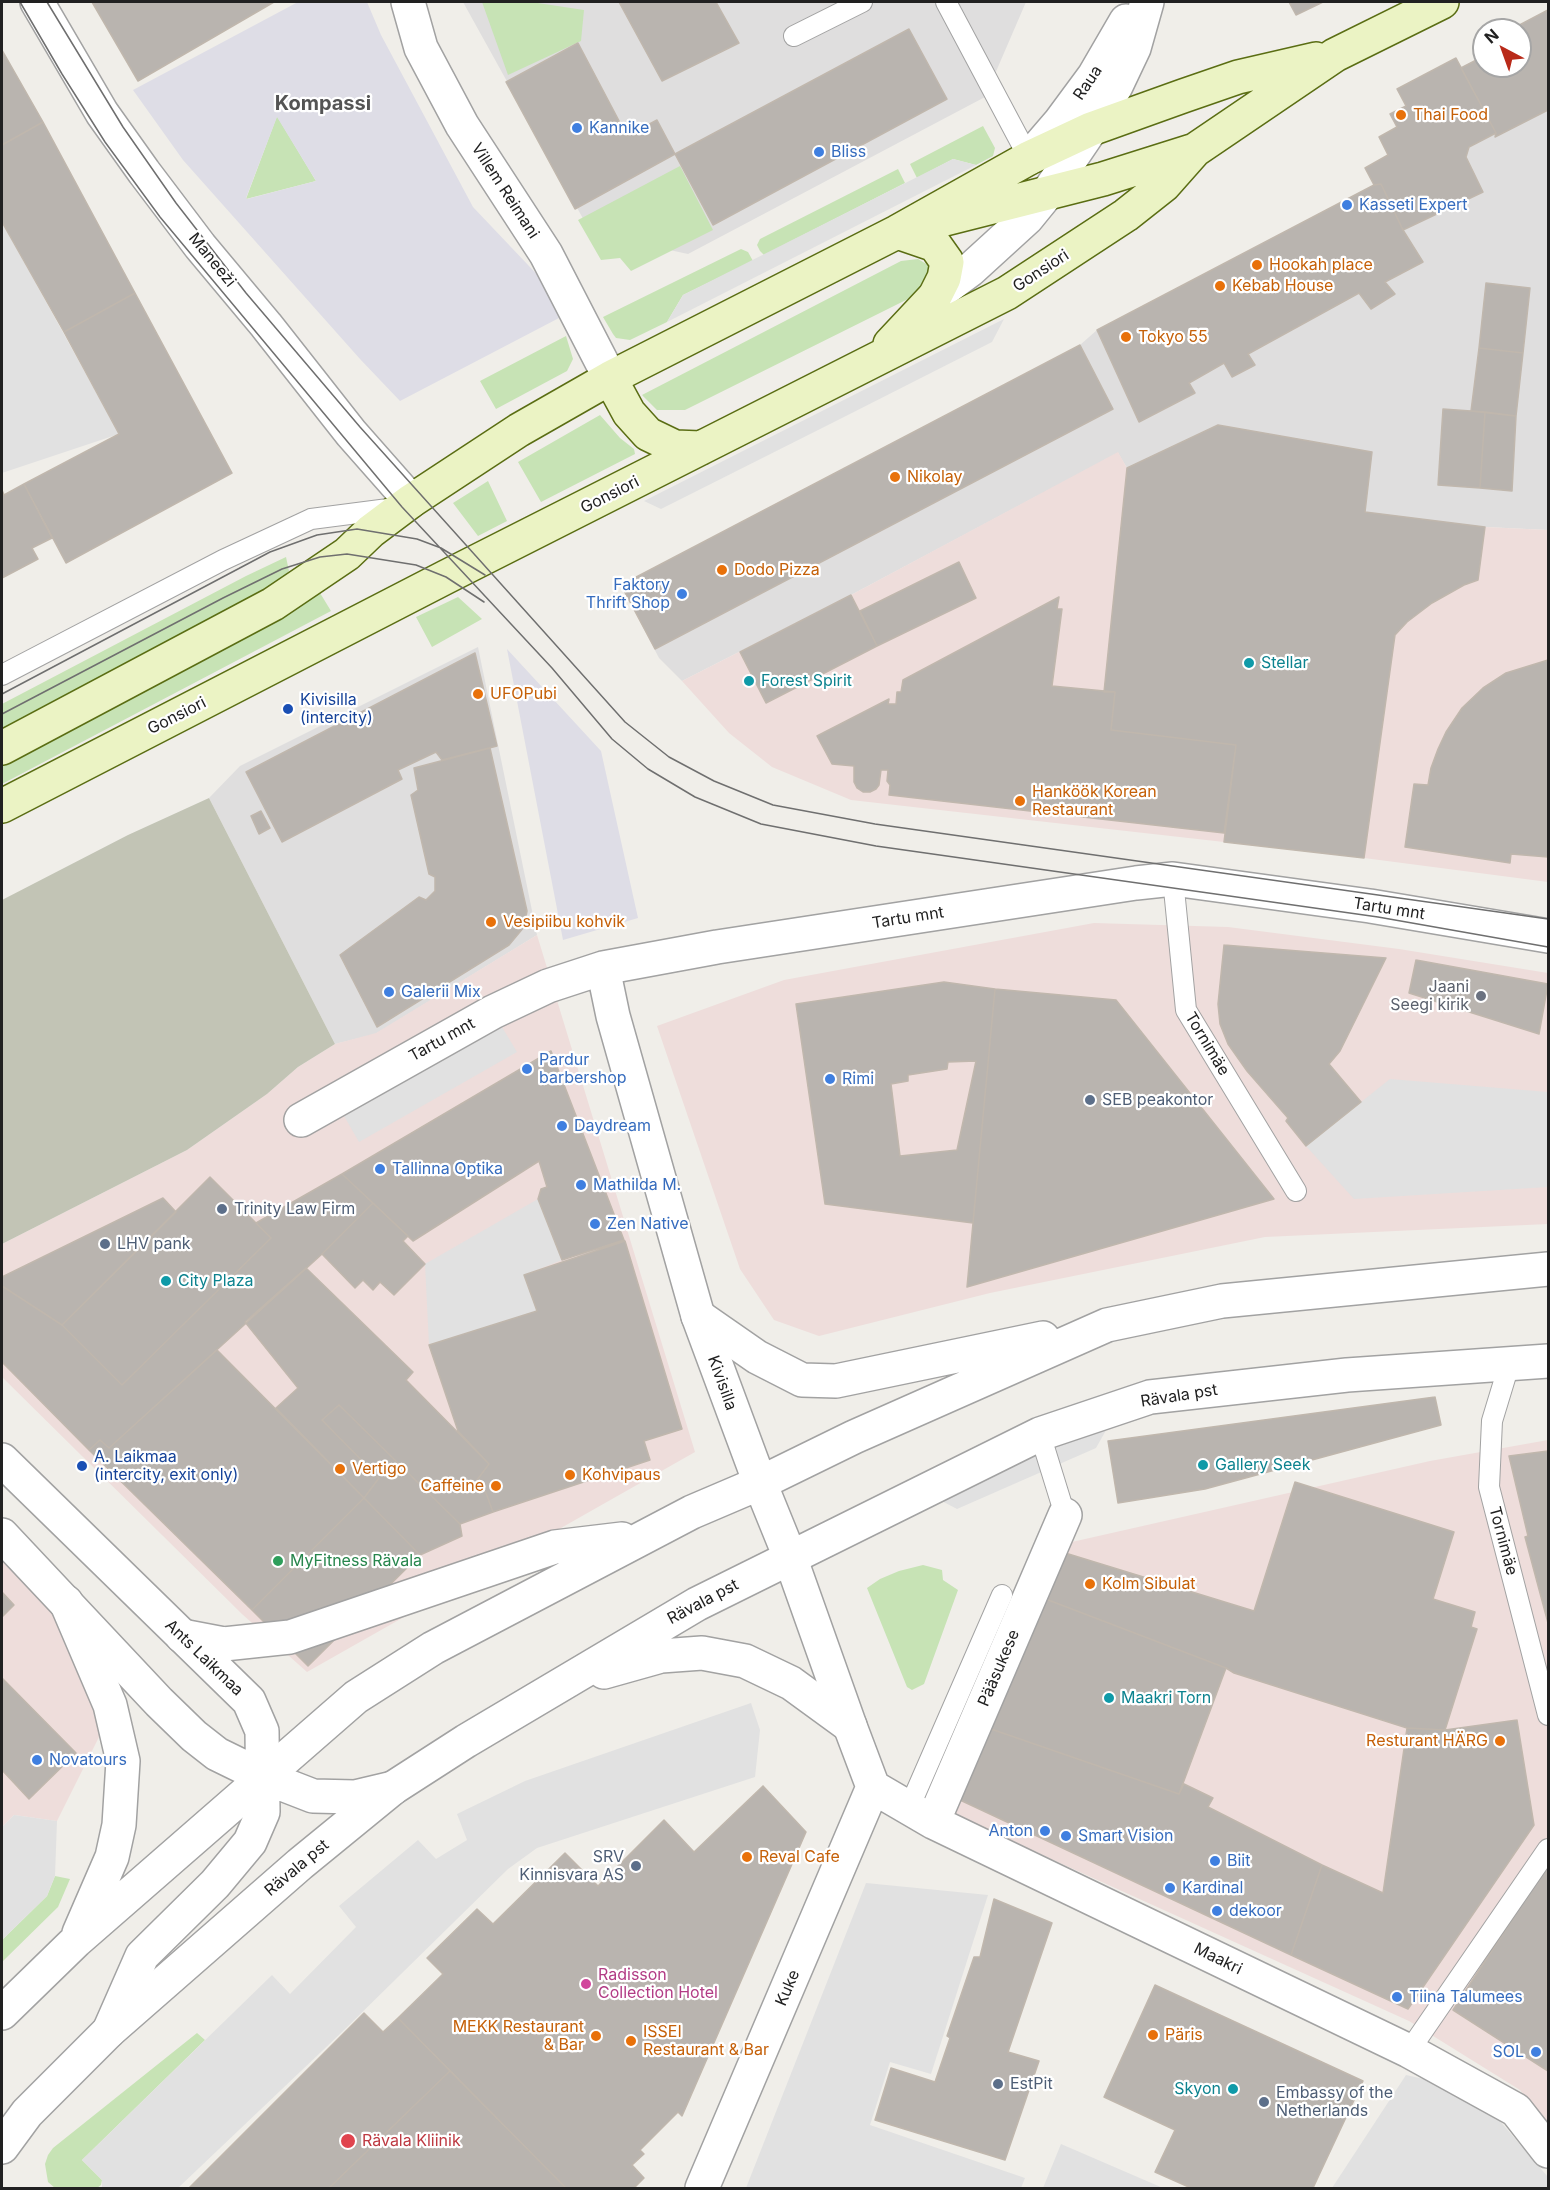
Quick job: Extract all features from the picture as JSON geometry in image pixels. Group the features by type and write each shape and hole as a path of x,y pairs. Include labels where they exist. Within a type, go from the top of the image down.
{"main road":[{"name":"Gonsiori","path":"2,806 1008,293 1126,215 1164,185 1195,150 1335,55 1442,2"},
{"name":"Gonsiori","path":"2,748 273,604 339,559 407,504 519,430 610,378 897,232 1029,158 1091,129 1238,77 1335,55"},
{"name":"Gonsiori","path":"897,232 1102,179 1195,150"},
{"path":"875,360 935,296 944,278 947,262 935,245 897,232"},
{"path":"610,378 629,413 648,434 675,447 701,448"}],"street":[{"name":"Maneeži","path":"37,2 102,113 172,209 407,504"},
{"name":"Villem Reimani","path":"408,2 421,48 462,125 546,254 610,378"},
{"name":"Raua","path":"1029,158 1060,122 1094,75 1137,2"},
{"name":"Raua","path":"935,296 970,270 1027,218 1049,191 1091,129 1116,86 1134,48 1147,2"},
{"name":"Tartu mnt","path":"301,1120 493,1012 548,986 603,968 729,945 1124,885 1173,879 1370,906 1548,936"},
{"name":"Kivisilla","path":"603,968 612,1016 698,1316 790,1557 873,1787"},
{"path":"698,1316 757,1357 802,1380 836,1381 1222,1301 1548,1269"},
{"path":"2,2013 76,1941 364,1692 433,1648 692,1512 760,1483 854,1437 1107,1325"},
{"name":"Rävala pst","path":"2,2147 14,2117 300,1864 393,1788 466,1741 697,1604 1040,1434 1150,1397 1347,1376 1548,1361"},
{"name":"Ants Laikmaa","path":"2,1460 249,1701 262,1731 263,1812 250,1842 215,1884 142,1956 109,2031"},
{"name":"Pääsukese","path":"921,1815 1065,1515"},
{"path":"2,1535 194,1736 217,1754 264,1777 313,1796 355,1797 393,1788"},
{"path":"182,1636 224,1644 290,1637 555,1547 644,1536"},
{"path":"66,1602 110,1705 123,1761 119,1825 112,1857 76,1941"},
{"path":"562,1684 661,1656 702,1653 745,1660 791,1683 850,1726"},
{"name":"Maakri","path":"873,1787 921,1815 1409,2051 1516,2110 1548,2151"},
{"name":"Kuke","path":"702,2188 873,1787"}],"lane":[{"path":"794,36 862,2"},
{"path":"946,2 1029,158"},
{"path":"2,675 223,560 311,519 407,504"},
{"name":"Tornimäe","path":"1173,879 1186,1010 1296,1191"},
{"name":"Tornimäe","path":"1509,1365 1492,1421 1489,1487 1548,1715"},
{"path":"1040,1434 1065,1515"},
{"path":"921,1815 1002,1595"},
{"path":"1409,2051 1548,1849"}],"shaded area":[{"path":"298,2 367,2 381,35 473,207 547,285 559,318 400,401 183,160 133,90","holes":["277,117 316,181 246,198"]},
{"path":"463,2 1026,2 985,97 688,254 591,233"},
{"path":"1548,10 1548,530 1485,527 1365,512 1371,452 1218,425 1127,468 1118,453 851,595 682,681 659,658 621,585 1080,345 1097,330 1374,185 1365,168 1388,155 1379,137 1396,127 1390,114 1406,106 1397,89 1456,58 1461,67 1472,62 1472,78 1532,78 1532,18"},
{"path":"953,159 976,165 667,322 683,295"},
{"path":"2,222 119,434 2,473"},
{"path":"1004,319 992,342 842,418 661,509 644,501"},
{"path":"1118,452 1127,468 1104,692 1236,745 1224,842 851,800 772,767 729,733 682,681 851,595"},
{"path":"1485,527 1548,530 1548,882 1364,858 1395,635 1407,622 1432,603 1478,580"},
{"path":"478,647 537,935 376,1034 335,1044 209,798 240,766"},
{"path":"507,649 601,751 638,918 563,940"},
{"path":"209,798 335,1044 298,1067 267,1094 187,1150 2,1244 2,900 128,835"},
{"path":"1094,923 1228,927 1399,949 1548,973 1548,1224 1265,1237 990,1293 819,1336 774,1320 740,1269 657,1026 784,980"},
{"path":"537,935 695,1452 307,1672 242,1614 2,1377 2,1244 187,1150 267,1094 298,1067 335,1044 376,1033"},
{"path":"493,1012 517,1052 359,1142 336,1102"},
{"path":"1390,1079 1548,1092 1548,1187 1354,1199 1306,1146"},
{"path":"538,1199 562,1260 524,1275 537,1311 429,1345 425,1264"},
{"path":"1109,1425 1096,1448 957,1509 938,1499 1014,1463"},
{"path":"1548,1440 1548,2125 1520,2090 1409,2021 945,1811 1063,1544 1430,1461"},
{"path":"2,1561 51,1611 104,1727 57,1821 14,1815 2,1827"},
{"path":"751,1703 760,1730 755,1777 537,1848 508,1869 342,2032 178,2188 102,2188 102,2180 82,2160 272,1975 290,1994 356,1927 339,1906 418,1840 436,1859 467,1840 457,1814 525,1781"},
{"path":"14,1815 57,1821 55,1876 47,1896 2,1940 2,1827"},
{"path":"866,1883 988,1895 931,2074 890,2062 870,2125 1025,2178 1021,2188 746,2188"},
{"path":"1406,2075 1437,2082 1499,2120 1548,2177 1548,2188 1332,2188"},
{"path":"1061,2144 1163,2188 1043,2188"}],"green space":[{"path":"482,2 531,2 584,10 581,41 508,75"},
{"path":"277,116 316,181 246,199"},
{"path":"983,126 995,148 993,156 976,165 953,159 917,178 910,164"},
{"path":"680,166 713,230 631,271 620,258 601,260 578,220"},
{"path":"898,169 905,183 764,255 760,251 757,245 760,239"},
{"path":"741,249 748,252 753,261 683,295 667,322 630,340 616,338 603,317"},
{"path":"918,259 928,265 929,278 917,292 906,300 685,410 657,410 642,395 901,261"},
{"path":"566,336 573,359 567,371 496,409 480,381"},
{"path":"600,415 620,438 634,449 635,454 541,502 518,462"},
{"path":"488,481 507,521 478,536 453,503"},
{"path":"286,557 289,571 265,594 2,733 2,704"},
{"path":"317,588 331,611 2,784 2,763"},
{"path":"458,597 482,619 432,647 416,617"},
{"path":"923,1565 942,1570 943,1580 958,1590 924,1684 912,1690 907,1687 867,1588 880,1579 899,1571"},
{"path":"55,1876 70,1879 58,1907 2,1962 2,1940 47,1896"},
{"path":"197,2033 205,2040 82,2160 102,2180 101,2185 97,2188 55,2188 48,2182 45,2164 53,2148"}],"building":[{"path":"92,2 274,2 138,81"},
{"path":"619,2 716,2 739,43 662,81"},
{"path":"1289,2 1323,2 1296,15"},
{"path":"1548,10 1548,110 1495,137 1496,133 1461,68 1472,62 1472,78 1532,78 1532,18"},
{"path":"909,29 947,99 713,225 675,154"},
{"name":"Kannike","path":"578,43 627,136 657,120 675,154 575,209 506,82"},
{"path":"2,50 43,122 2,145"},
{"path":"1456,58 1496,133 1469,147 1466,157 1483,192 1403,230 1381,184 1374,185 1365,168 1388,155 1379,137 1397,127 1390,114 1406,106 1397,89"},
{"path":"43,122 135,293 64,332 2,222 2,145"},
{"path":"1381,184 1403,230 1423,262 1385,282 1395,294 1371,309 1359,293 1248,354 1255,365 1232,377 1224,363 1189,383 1195,393 1139,422 1097,330 1374,185"},
{"path":"1486,283 1530,288 1523,353 1479,348"},
{"path":"135,293 232,473 66,563 24,484 119,434 64,332"},
{"path":"1080,345 1113,409 655,649 621,585"},
{"path":"1479,348 1523,353 1516,416 1471,411"},
{"path":"1443,409 1485,412 1480,488 1438,485"},
{"path":"1485,412 1516,416 1512,491 1480,488"},
{"name":"Stellar","path":"1218,425 1372,452 1365,512 1485,527 1478,580 1432,603 1407,622 1395,635 1364,858 1224,842 1236,745 1111,730 1115,692 1104,692 1127,468"},
{"path":"24,484 52,538 32,548 38,559 2,578 2,490 4,495"},
{"path":"959,562 976,598 877,646 860,611"},
{"path":"851,595 877,646 766,703 740,652"},
{"path":"1059,597 1057,609 1062,609 1052,686 1115,692 1111,730 1236,745 1224,833 889,795 888,770 881,770 879,785 876,789 863,792 854,782 854,766 832,764 817,736 889,699 888,704 896,704 897,692 901,692 903,680"},
{"path":"475,653 497,746 442,760 436,752 398,770 402,779 282,842 246,772"},
{"path":"1548,660 1548,857 1511,854 1510,863 1405,847 1414,784 1428,785 1438,749 1462,708 1483,688 1506,673"},
{"path":"490,748 527,911 524,927 509,945 377,1027 340,955 419,897 426,900 435,891 435,877 429,874 411,795 418,790 414,768"},
{"path":"261,811 270,828 259,834 251,816"},
{"path":"1224,945 1386,958 1340,1051 1329,1064 1361,1102 1306,1146 1286,1121 1288,1118 1247,1071 1228,1044 1220,1024 1218,1004"},
{"name":"Jaani Seegi kirik","path":"1416,960 1548,984 1539,1034 1409,993"},
{"path":"944,982 995,989 973,1223 825,1204 796,1004","holes":["976,1061 957,1150 900,1156 891,1084 908,1081 908,1075 947,1069 948,1062"]},
{"name":"SEB peakontor","path":"995,989 1116,1000 1274,1199 967,1287"},
{"path":"551,1051 624,1240 562,1260 538,1199 541,1189 547,1187 539,1161 413,1241 342,1174"},
{"path":"342,1174 373,1203 322,1254 109,1448 100,1440 89,1450 2,1362 2,1286 62,1325 122,1385 271,1238 256,1223"},
{"name":"City Plaza","path":"210,1177 271,1238 122,1385 62,1325"},
{"name":"LHV pank","path":"163,1198 176,1212 62,1325 2,1286 2,1277"},
{"path":"373,1203 408,1236 403,1241 425,1264 394,1295 380,1282 373,1290 363,1280 355,1288 322,1254"},
{"path":"625,1241 682,1429 644,1441 650,1460 493,1512 486,1493 477,1480 489,1464 458,1431 429,1345 537,1311 524,1275"},
{"path":"306,1268 413,1372 406,1380 489,1464 477,1480 486,1493 493,1512 460,1524 339,1405 322,1420 379,1478 364,1498 276,1408 298,1388 245,1322"},
{"path":"217,1350 364,1498 252,1610 89,1450 100,1440 109,1448"},
{"name":"Gallery Seek","path":"1435,1397 1441,1425 1205,1489 1118,1503 1108,1441"},
{"path":"339,1405 460,1524 462,1536 420,1555 364,1498 379,1478 322,1420"},
{"path":"1548,1451 1548,1623 1525,1537 1528,1536 1509,1456"},
{"path":"1295,1482 1454,1532 1433,1599 1475,1612 1471,1627 1477,1629 1445,1730 1407,1728 1234,1673 1043,1598 1062,1552 1254,1611"},
{"path":"364,1498 420,1555 308,1666 252,1610"},
{"path":"2,1592 14,1605 2,1617"},
{"name":"Maakri Torn","path":"1043,1598 1226,1668 1179,1794 991,1729"},
{"path":"2,1678 76,1753 29,1799 2,1770"},
{"path":"1517,1720 1534,1825 1408,2009 1291,1955 1322,1865 1383,1893 1407,1728 1445,1730"},
{"path":"991,1729 1179,1794 1184,1784 1213,1798 1208,1807 1322,1865 1291,1955 960,1800"},
{"name":"Radisson Collection Hotel","path":"763,1786 806,1832 682,2116 678,2112 640,2150 644,2154 632,2165 644,2178 634,2188 566,2188 398,2018 443,1974 427,1958 477,1909 493,1924 565,1853 598,1886 664,1820 694,1852"},
{"path":"1548,1868 1548,2071 1453,2010 1545,1869"},
{"path":"994,1899 1052,1923 1008,2052 1039,2061 1005,2160 875,2120 891,2068 935,2082 950,2038 947,2036 974,1957 980,1957"},
{"name":"Skyon","path":"1155,1985 1363,2081 1313,2188 1191,2188 1155,2172 1175,2130 1104,2097"},
{"path":"364,2013 383,2032 398,2018 450,2071 329,2188 189,2188"},
{"path":"450,2071 566,2188 329,2188"}],"tram line":[{"path":"20,2 105,142 160,217 402,507 552,668 612,739 648,769 695,797 761,824 876,846 1378,917 1548,947"},
{"path":"47,2 123,127 176,203 246,293 360,427 625,722 669,757 714,781 773,805 875,824 1548,919"},
{"path":"2,694 270,552 317,535 357,529 417,539 441,548 485,575"},
{"path":"2,714 223,598 282,569 320,557 347,554 416,565 446,577 484,602"}],"place":[{"name":"Thai Food","path":"1401,115"},
{"name":"Kannike","path":"577,128"},
{"name":"Bliss","path":"819,152"},
{"name":"Kasseti Expert","path":"1347,205"},
{"name":"Hookah place","path":"1257,265"},
{"name":"Kebab House","path":"1220,286"},
{"name":"Tokyo 55","path":"1126,337"},
{"name":"Nikolay","path":"895,477"},
{"name":"Dodo Pizza","path":"722,570"},
{"name":"Faktory Thrift Shop","path":"682,594"},
{"name":"Stellar","path":"1249,663"},
{"name":"Forest Spirit","path":"749,681"},
{"name":"UFOPubi","path":"478,694"},
{"name":"Kivisilla (intercity)","path":"288,709"},
{"name":"Hanköök Korean Restaurant","path":"1020,801"},
{"name":"Vesipiibu kohvik","path":"491,922"},
{"name":"Galerii Mix","path":"389,992"},
{"name":"Jaani Seegi kirik","path":"1481,996"},
{"name":"Pardur barbershop","path":"527,1069"},
{"name":"Rimi","path":"830,1079"},
{"name":"SEB peakontor","path":"1090,1100"},
{"name":"Daydream","path":"562,1126"},
{"name":"Tallinna Optika","path":"380,1169"},
{"name":"Mathilda M.","path":"581,1185"},
{"name":"Trinity Law Firm","path":"222,1209"},
{"name":"Zen Native","path":"595,1224"},
{"name":"LHV pank","path":"105,1244"},
{"name":"City Plaza","path":"166,1281"},
{"name":"Gallery Seek","path":"1203,1465"},
{"name":"A. Laikmaa (intercity, exit only)","path":"82,1466"},
{"name":"Vertigo","path":"340,1469"},
{"name":"Kohvipaus","path":"570,1475"},
{"name":"Caffeine","path":"496,1486"},
{"name":"MyFitness Rävala","path":"278,1561"},
{"name":"Kolm Sibulat","path":"1090,1584"},
{"name":"Maakri Torn","path":"1109,1698"},
{"name":"Resturant HÄRG","path":"1500,1741"},
{"name":"Novatours","path":"37,1760"},
{"name":"Anton","path":"1045,1831"},
{"name":"Smart Vision","path":"1066,1836"},
{"name":"Reval Cafe","path":"747,1857"},
{"name":"Biit","path":"1215,1861"},
{"name":"SRV Kinnisvara AS","path":"636,1866"},
{"name":"Kardinal","path":"1170,1888"},
{"name":"dekoor","path":"1217,1911"},
{"name":"Radisson Collection Hotel","path":"586,1984"},
{"name":"Tiina Talumees","path":"1397,1997"},
{"name":"Päris","path":"1153,2035"},
{"name":"MEKK Restaurant & Bar","path":"596,2036"},
{"name":"ISSEI Restaurant & Bar","path":"631,2041"},
{"name":"SOL","path":"1536,2052"},
{"name":"EstPit","path":"998,2084"},
{"name":"Skyon","path":"1233,2089"},
{"name":"Embassy of the Netherlands","path":"1264,2102"},
{"name":"Rävala Kliinik","path":"348,2141"}],"district":[{"name":"Kompassi","path":"323,104"}]}
